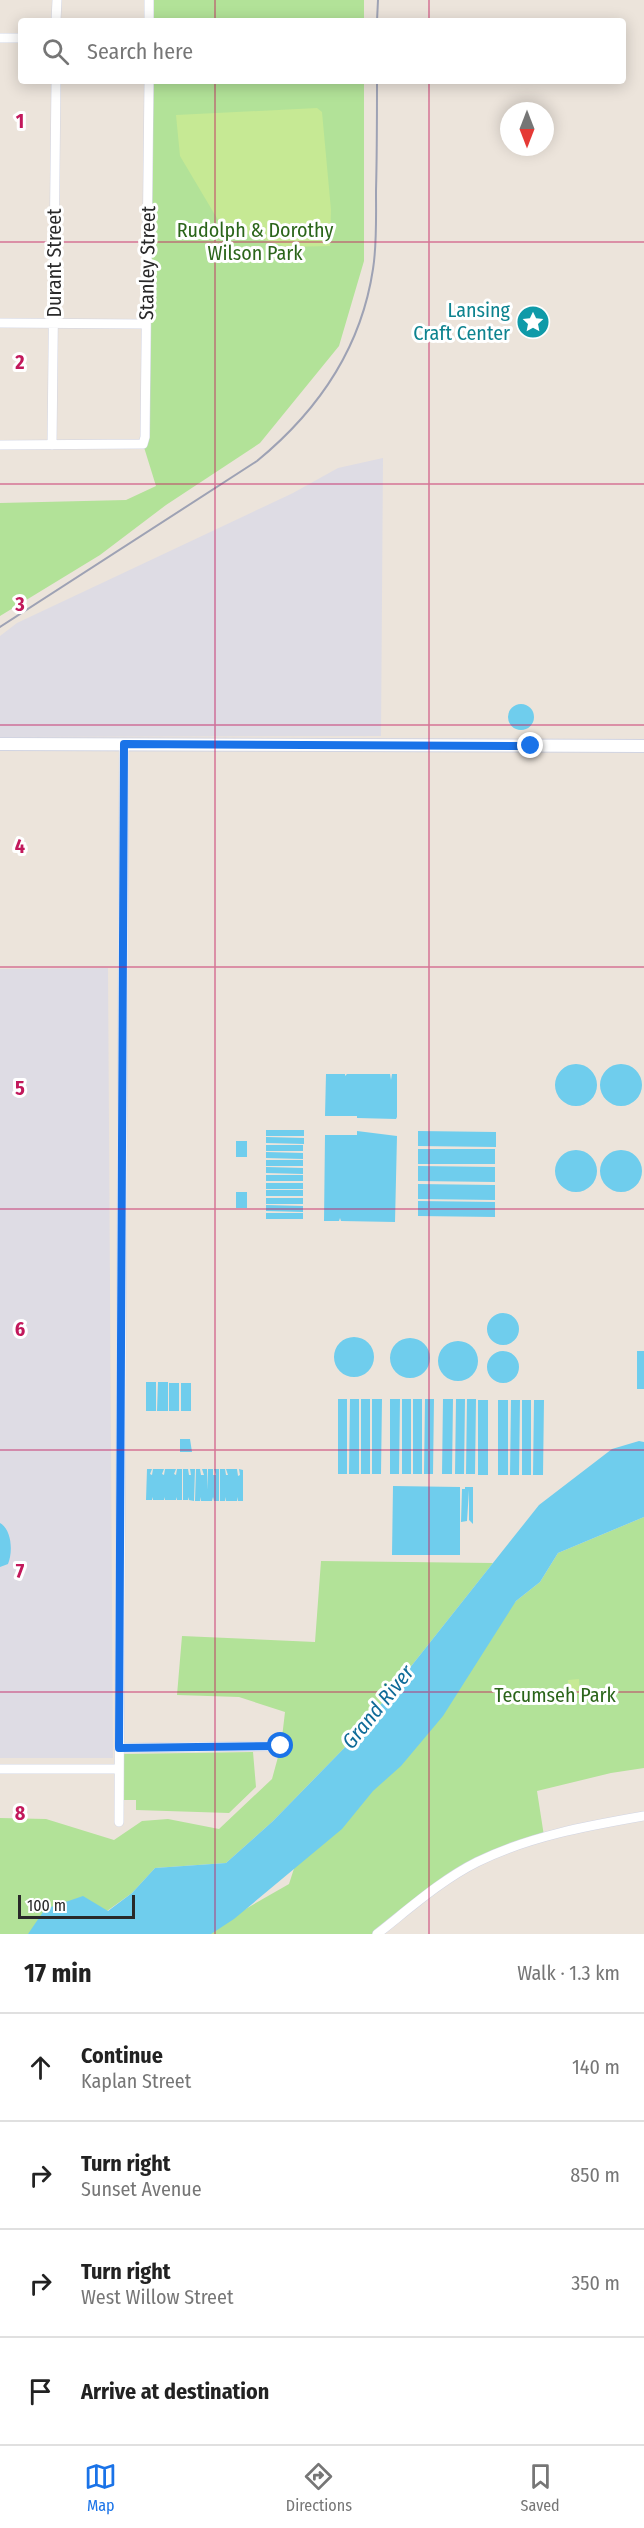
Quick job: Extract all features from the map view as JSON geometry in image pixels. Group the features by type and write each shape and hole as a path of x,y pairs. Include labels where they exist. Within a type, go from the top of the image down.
{"street":[{"path":"56,18 57,0"},
{"path":"149,0 149,18"},
{"path":"0,38 18,38"},
{"name":"Durant Street","path":"52,445 56,84"},
{"name":"Stanley Street","path":"52,445 144,444 149,84"},
{"path":"0,323 146,324"},
{"path":"0,445 52,445"},
{"path":"0,744 644,746"},
{"path":"119,1822 124,744"},
{"path":"119,1748 281,1746"},
{"path":"0,1769 119,1769"},
{"path":"377,1934 457,1874 485,1858 544,1836 644,1816"}],"shaded area":[{"path":"383,458 381,736 0,737 0,636 17,623 293,493 338,468"},
{"path":"108,968 113,1758 0,1758 0,969"}],"green space":[{"path":"148,0 364,0 364,18 148,18"},
{"name":"Rudolph & Dorothy Wilson Park","path":"147,84 364,84 364,261 339,346 260,443 166,505 100,555 0,616 0,503 126,500 156,486 143,444"},
{"path":"317,108 322,112 331,210 330,246 286,247 221,225 180,156 176,115"},
{"name":"Tecumseh Park","path":"644,1517 644,1768 611,1773 537,1791 544,1836 476,1862 377,1934 202,1934 289,1884 301,1847 516,1601 540,1582 558,1553"},
{"path":"321,1561 493,1563 355,1737 273,1821 226,1863 155,1868 132,1893 107,1911 28,1934 0,1934 0,1818 46,1819 114,1840 142,1821 168,1819 219,1829 272,1779 281,1746 285,1712 239,1697 177,1695 182,1636 315,1642"},
{"path":"579,1679 580,1694 569,1694 568,1680"},
{"path":"253,1752 256,1787 229,1813 136,1810 136,1800 124,1800 124,1754"}],"water":[{"path":"521,704 530,708 534,717 530,726 521,730 512,726 508,717 512,708"},
{"path":"576,1064 584,1065 591,1070 596,1077 596,1093 591,1100 584,1105 576,1106 568,1105 561,1100 556,1093 555,1085 556,1077 561,1070 568,1065"},
{"path":"621,1064 629,1065 636,1070 641,1077 641,1093 636,1100 629,1105 621,1106 613,1105 606,1100 601,1093 600,1085 601,1077 606,1070 613,1065"},
{"path":"326,1074 345,1074 345,1076 347,1074 390,1074 391,1080 392,1074 397,1074 396,1119 325,1116"},
{"path":"266,1130 304,1130 304,1136 266,1136"},
{"path":"357,1131 397,1136 395,1222 341,1221 340,1218 339,1221 324,1221 325,1135 357,1135"},
{"path":"418,1131 496,1132 496,1147 418,1146"},
{"path":"266,1137 304,1138 304,1144 266,1143"},
{"path":"236,1141 247,1141 247,1157 236,1157"},
{"path":"266,1145 303,1145 303,1151 266,1151"},
{"path":"418,1149 495,1149 495,1164 418,1164"},
{"path":"576,1150 584,1151 591,1156 596,1163 596,1179 591,1186 584,1191 576,1192 568,1191 561,1186 556,1179 555,1171 556,1163 561,1156 568,1151"},
{"path":"621,1150 629,1151 636,1156 641,1163 641,1179 636,1186 629,1191 621,1192 613,1191 606,1186 601,1179 600,1171 601,1163 606,1156 613,1151"},
{"path":"266,1152 303,1153 303,1159 266,1158"},
{"path":"266,1160 303,1160 303,1166 266,1166"},
{"path":"418,1166 495,1167 495,1182 418,1181"},
{"path":"266,1167 303,1168 303,1174 266,1173"},
{"path":"266,1175 303,1175 303,1181 266,1181"},
{"path":"266,1183 303,1183 303,1189 266,1189"},
{"path":"418,1184 495,1185 495,1200 418,1199"},
{"path":"266,1190 303,1190 303,1196 266,1196"},
{"path":"236,1192 247,1192 247,1208 236,1208"},
{"path":"266,1198 303,1198 303,1204 266,1204"},
{"path":"418,1201 495,1202 495,1217 418,1216"},
{"path":"266,1205 303,1206 303,1212 266,1211"},
{"path":"266,1213 303,1213 303,1219 266,1219"},
{"path":"503,1313 514,1318 519,1329 514,1340 503,1345 492,1340 487,1329 492,1318"},
{"path":"354,1337 368,1343 374,1357 368,1371 354,1377 340,1371 334,1357 340,1343"},
{"path":"410,1338 424,1344 430,1358 424,1372 410,1378 396,1372 390,1358 396,1344"},
{"path":"458,1341 472,1347 478,1361 472,1375 458,1381 444,1375 438,1361 444,1347"},
{"path":"503,1351 514,1356 519,1367 514,1378 503,1383 492,1378 487,1367 492,1356"},
{"path":"637,1351 644,1351 644,1389 637,1389"},
{"path":"146,1382 156,1382 156,1411 146,1411"},
{"path":"158,1382 168,1382 168,1411 157,1411"},
{"path":"169,1383 179,1383 179,1411 169,1411"},
{"path":"181,1383 191,1383 191,1411 181,1411"},
{"path":"338,1399 347,1399 347,1474 338,1474"},
{"path":"350,1399 359,1399 359,1474 349,1474"},
{"path":"361,1399 370,1399 370,1474 361,1474"},
{"path":"372,1399 382,1399 381,1474 372,1474"},
{"path":"390,1399 400,1399 399,1474 390,1474"},
{"path":"402,1399 411,1399 411,1474 402,1474"},
{"path":"413,1399 422,1399 422,1474 413,1474"},
{"path":"425,1399 434,1399 433,1474 424,1474"},
{"path":"443,1399 453,1399 452,1474 442,1474"},
{"path":"456,1399 465,1399 464,1474 455,1474"},
{"path":"467,1399 476,1399 475,1474 466,1474"},
{"path":"478,1400 488,1400 488,1475 478,1475"},
{"path":"498,1400 508,1400 508,1475 498,1475"},
{"path":"511,1400 520,1400 519,1475 510,1475"},
{"path":"522,1400 531,1400 531,1475 522,1475"},
{"path":"534,1400 544,1400 543,1475 533,1475"},
{"path":"180,1439 190,1439 192,1452 180,1452"},
{"name":"Grand River","path":"639,1441 644,1442 644,1517 558,1553 540,1582 516,1601 443,1716 401,1766 373,1791 342,1829 234,1919 211,1934 28,1934 45,1909 83,1896 108,1911 132,1893 155,1868 226,1863 273,1821 355,1737 539,1505 612,1449"},
{"path":"147,1469 152,1469 150,1474 152,1475 153,1469 164,1469 162,1474 164,1475 165,1469 176,1469 174,1474 176,1475 177,1469 182,1469 182,1500 177,1500 176,1497 176,1500 165,1500 164,1497 164,1500 153,1500 152,1497 152,1500 146,1500"},
{"path":"183,1469 188,1469 191,1475 190,1469 195,1469 194,1501 189,1500 189,1497 188,1500 183,1500"},
{"path":"196,1469 200,1469 201,1475 204,1475 202,1469 207,1469 207,1490 208,1469 213,1469 213,1475 216,1475 214,1469 219,1469 219,1501 214,1501 213,1497 212,1501 201,1501 201,1497 200,1501 195,1501"},
{"path":"220,1469 225,1469 228,1475 226,1469 237,1469 238,1476 240,1475 239,1469 243,1470 243,1501 238,1501 238,1497 237,1501 226,1501 225,1497 225,1501 220,1501"},
{"path":"393,1486 460,1487 460,1555 392,1555"},
{"path":"473,1487 473,1524 469,1520 469,1490 467,1521 461,1522 462,1489"},
{"path":"0,1523 9,1536 11,1554 8,1564 0,1567"}],"railway":[{"path":"377,18 378,0"},
{"path":"0,627 257,461 299,421 333,376 358,326 373,269 376,230 377,84"}],"place":[{"name":"Lansing Craft Center","path":"533,322"}],"route":[{"path":"281,1746 119,1748 124,744 531,746"}]}
